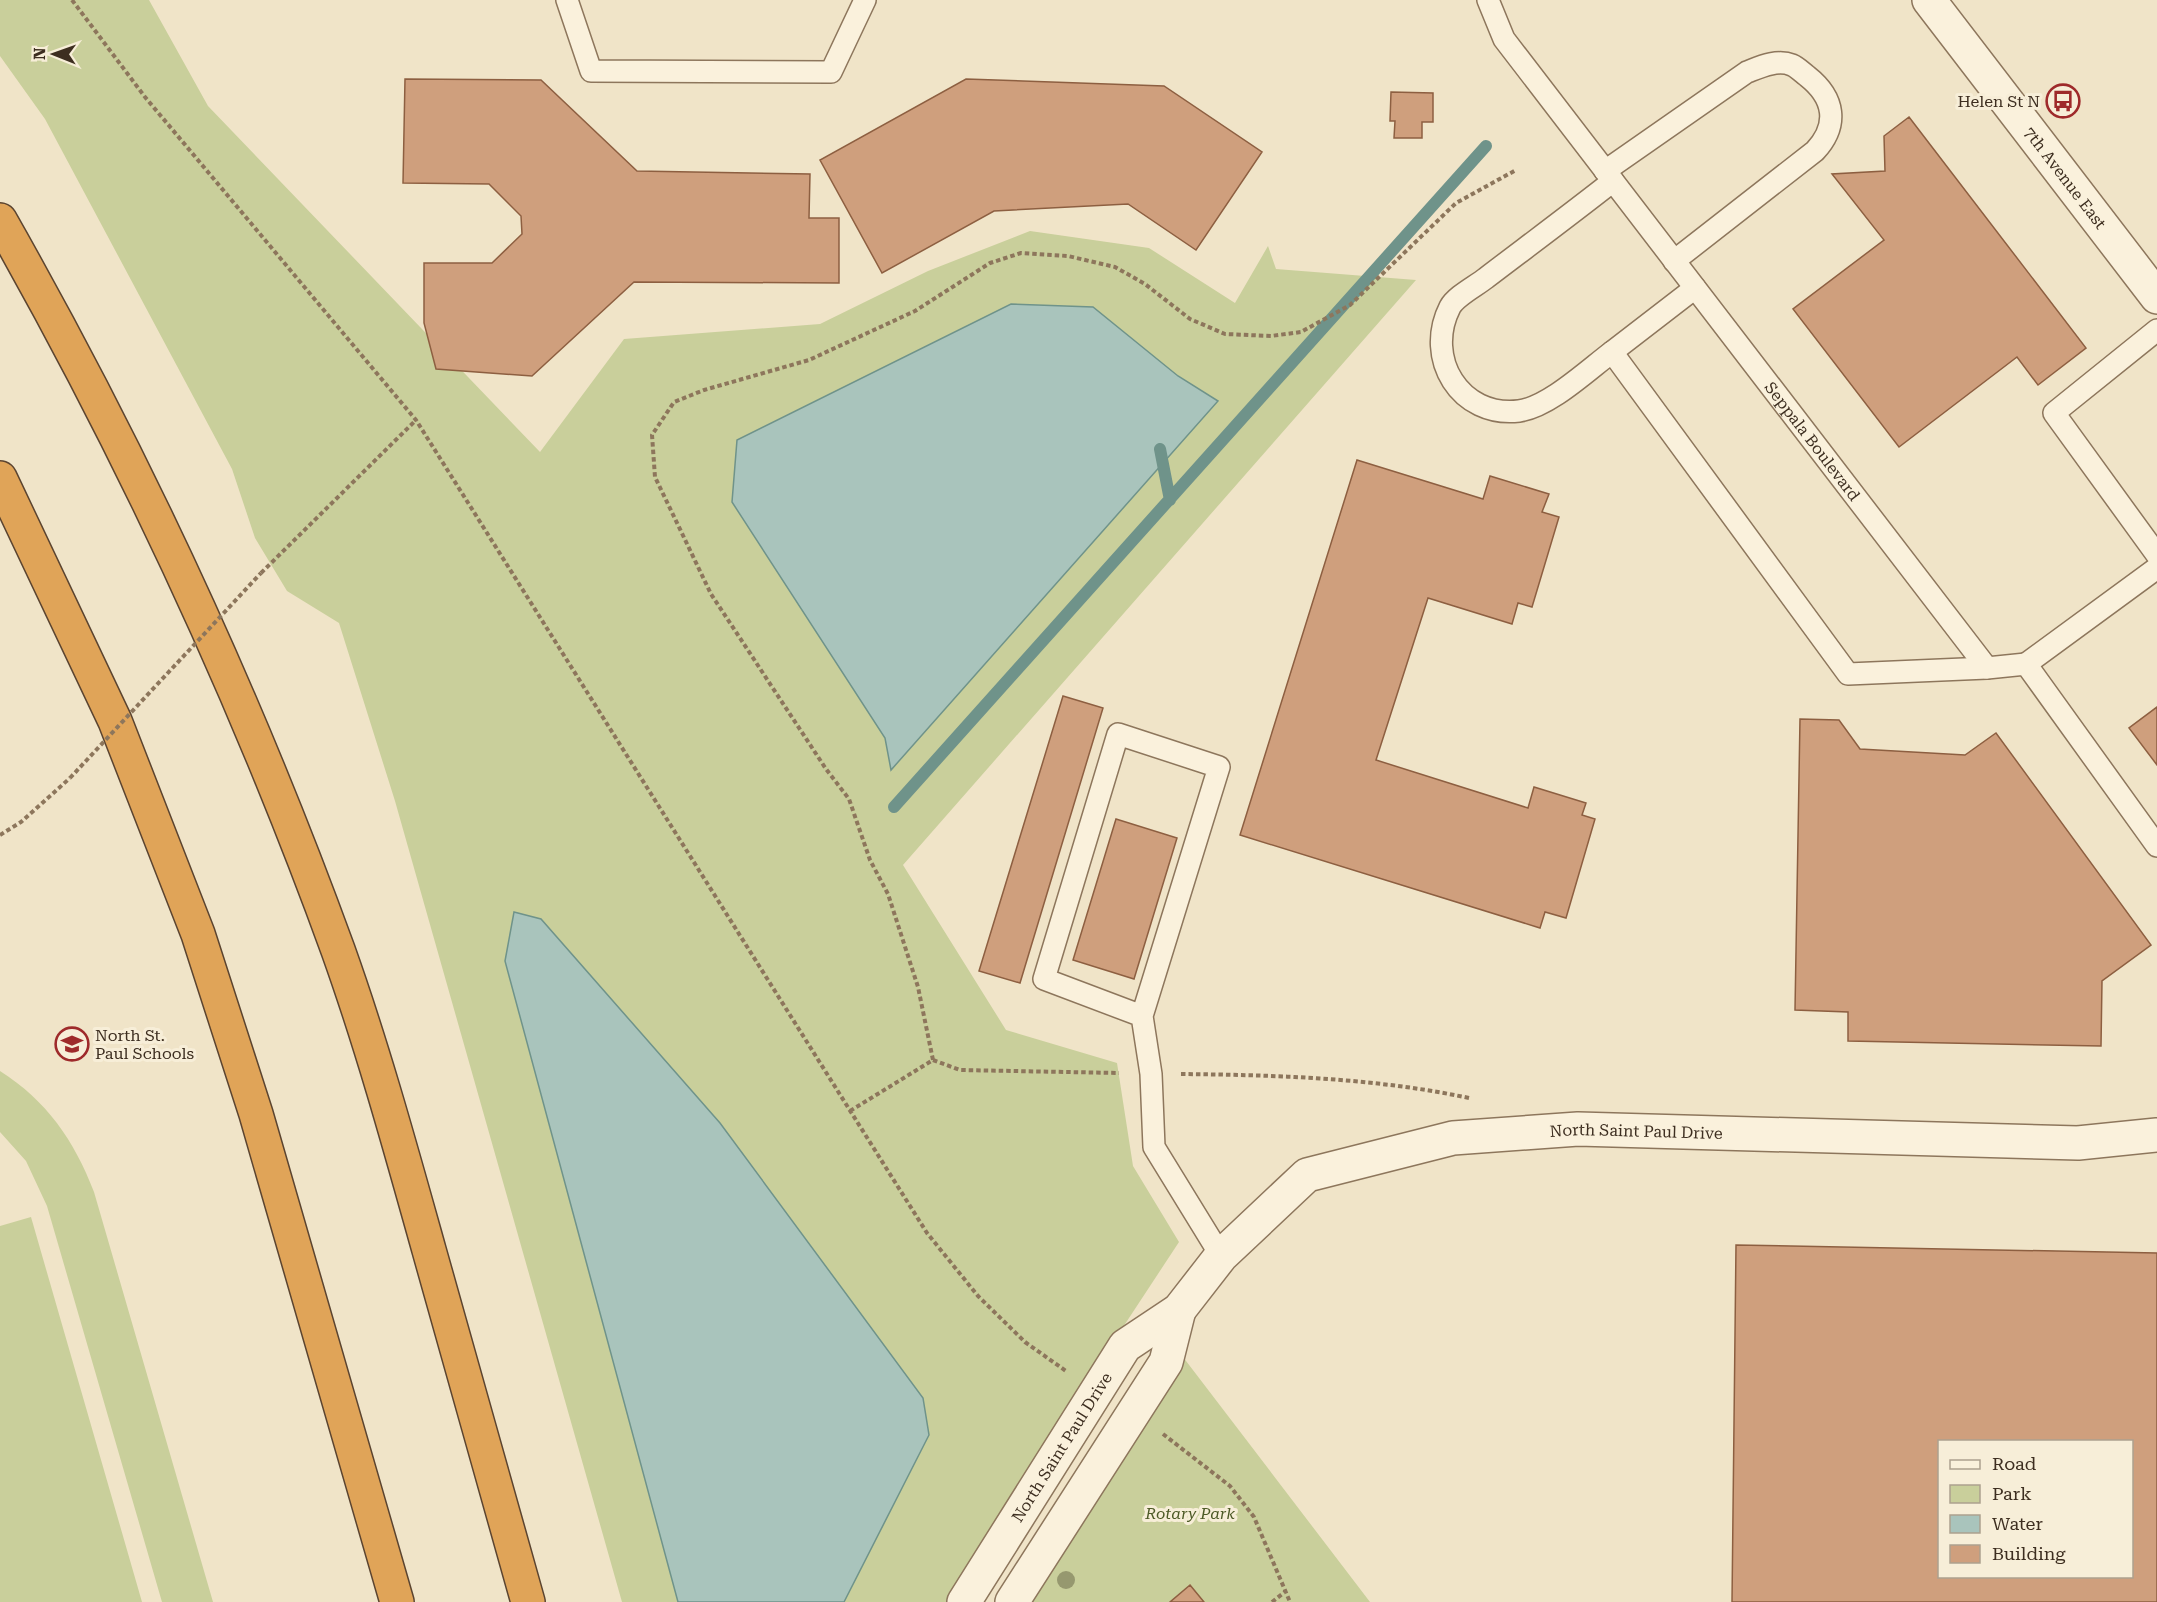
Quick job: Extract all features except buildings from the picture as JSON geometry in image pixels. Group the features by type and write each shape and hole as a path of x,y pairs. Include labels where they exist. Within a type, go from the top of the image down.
{"highway":[{"path":"0,220 113,427 169,542 263,754 339,953 390,1113 528,1602"},
{"path":"0,478 115,721 198,934 256,1114 397,1602"}],"street":[{"name":"7th Avenue East","path":"1929,0 2157,297"},
{"name":"North Saint Paul Drive","path":"964,1602 1125,1346 1179,1310 1221,1256 1307,1175 1453,1138 1578,1129 2078,1143 2157,1135"},
{"name":"North Saint Paul Drive","path":"1012,1602 1131,1412 1166,1362 1179,1310"}],"lane":[{"path":"567,0 591,71 820,72 831,72 865,0"},
{"name":"Seppala Boulevard","path":"1488,0 1504,39 1987,668"},
{"path":"1674,261 1815,151 1826,139 1832,116 1822,87 1792,64 1771,63 1747,72 1609,176 1451,305 1440,340 1444,368 1467,398 1492,410 1521,411 1549,399 1695,288"},
{"path":"2157,330 2054,413 2157,555"},
{"path":"1612,352 1848,674 1987,668 2026,664 2157,568"},
{"path":"2026,664 2157,846"},
{"path":"1142,1016 1044,979 1118,734 1219,767 1142,1016 1151,1074 1154,1147 1221,1256"}],"path":[{"path":"72,0 145,98 416,420 927,1233 978,1296 1025,1342 1097,1391"},
{"path":"933,1060 915,977 888,894 870,860 849,799 826,769 711,594 655,477 652,435 674,402 704,390 809,360 915,311 990,263 1021,253 1068,256 1114,267 1145,285 1190,319 1225,334 1271,336 1301,332 1350,305 1456,203 1516,170"},
{"path":"0,835 21,822 70,777 261,573 416,420"},
{"path":"850,1111 933,1060"},
{"path":"933,1060 960,1070 1231,1074 1411,1086 1472,1098"},
{"path":"1131,1412 1185,1449 1230,1486 1254,1517 1290,1602"},
{"path":"1272,1602 1286,1591"}],"green space":[{"path":"0,0 149,0 208,106 540,452 624,339 820,324 928,271 1030,231 1149,248 1235,303 1268,246 1276,269 1416,280 903,865 1006,1030 1117,1063 1133,1166 1179,1242 1004,1508 946,1602 622,1602 395,801 339,623 287,591 255,538 232,469 45,119 0,56"},
{"path":"0,1071 32,1095 57,1123 77,1155 94,1192 213,1602 162,1602 47,1206 26,1161 0,1132"},
{"path":"31,1217 142,1602 0,1602 0,1226"},
{"name":"Rotary Park","path":"1183,1357 1370,1602 1030,1602"}],"water":[{"path":"1011,304 1093,307 1178,376 1218,401 891,770 885,738 732,502 737,440"},
{"path":"514,912 541,919 720,1123 923,1398 929,1435 844,1602 678,1602 505,961"}],"waterway":[{"path":"894,807 1486,146"},
{"path":"1160,449 1170,500"}],"place":[{"name":"Helen St N","path":"2063,101"},
{"name":"North St. Paul Schools","path":"72,1044"}]}
